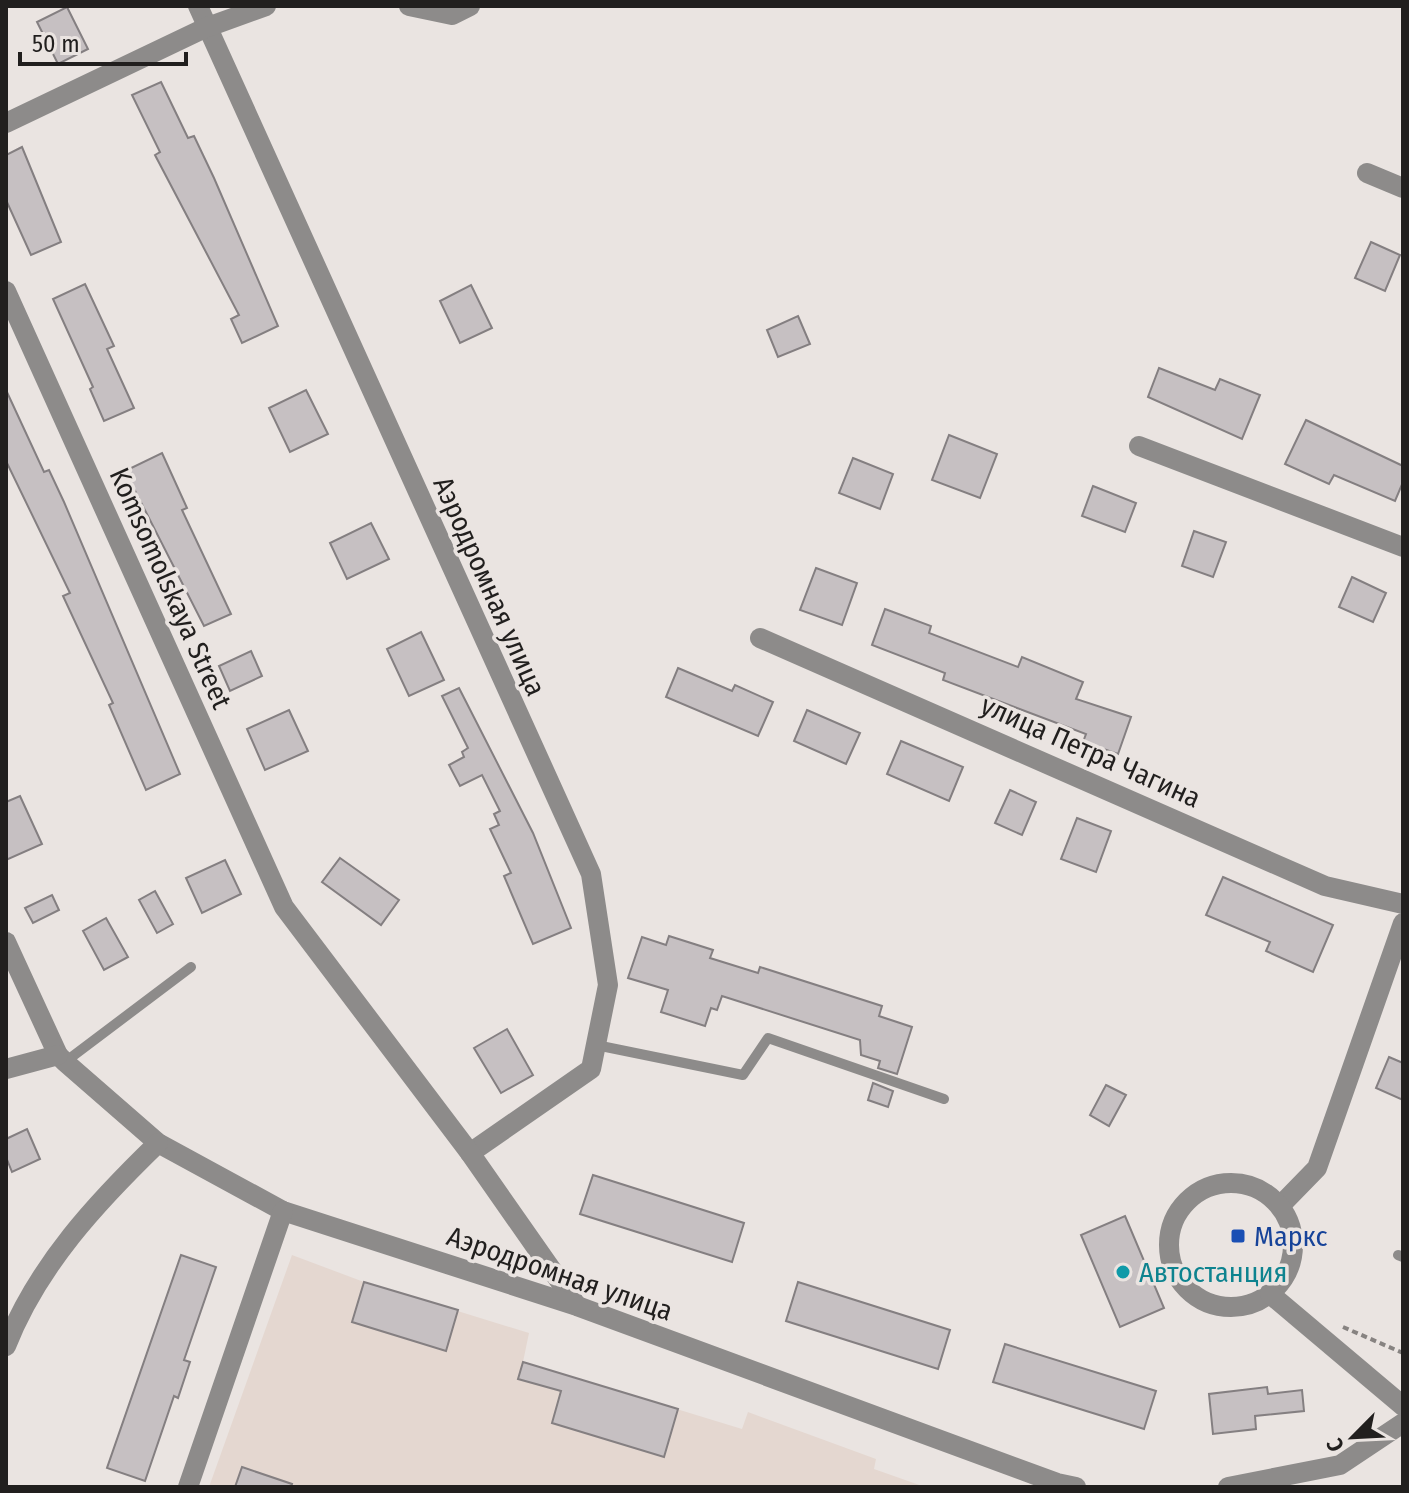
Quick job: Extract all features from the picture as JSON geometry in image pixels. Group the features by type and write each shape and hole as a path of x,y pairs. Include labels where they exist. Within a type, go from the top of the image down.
{"street":[{"name":"Аэродромная улица","path":"198,6 205,28 591,874 608,985 591,1069 470,1153"},
{"path":"6,123 205,28 266,6"},
{"path":"409,6 452,15 470,6"},
{"path":"1367,173 1403,188"},
{"name":"Komsomolskaya Street","path":"6,291 284,907 470,1153 577,1306"},
{"path":"1139,446 1403,547"},
{"name":"улица Петра Чагина","path":"760,638 1325,886 1403,904"},
{"path":"1280,1206 1317,1168 1403,923"},
{"path":"6,942 62,1058 6,1069"},
{"name":"Аэродромная улица","path":"62,1058 158,1143 283,1211 577,1306 1057,1483 1076,1487"},
{"path":"6,1346 21,1308 93,1206 158,1143"},
{"path":"1239,1183 1262,1190 1280,1206 1291,1228 1293,1253 1285,1276 1270,1294 1248,1305 1223,1307 1200,1299 1182,1283 1171,1261 1169,1237 1177,1214 1193,1195 1215,1184 1239,1183"},
{"path":"188,1487 283,1211"},
{"path":"1270,1294 1403,1406"},
{"path":"1228,1487 1340,1465 1403,1423"}],"lane":[{"path":"62,1058 191,967"},
{"path":"596,1045 743,1075 768,1038 944,1099"}],"shaded area":[{"path":"292,1255 364,1282 529,1333 523,1362 742,1429 748,1412 876,1459 874,1469 925,1487 209,1487"}],"building":[{"path":"67,7 88,49 58,64 37,22"},
{"path":"161,82 188,138 194,136 278,326 242,343 231,319 239,315 155,155 160,152 132,95"},
{"path":"22,147 61,242 31,255 6,200 6,155"},
{"path":"1371,242 1400,255 1385,291 1355,278"},
{"path":"85,284 114,346 107,349 134,408 104,421 90,389 93,387 53,299"},
{"path":"471,285 492,328 460,343 440,301"},
{"path":"798,316 810,344 778,357 767,330"},
{"path":"1159,368 1215,390 1220,379 1260,395 1242,439 1148,397"},
{"path":"6,390 44,472 49,470 64,502 180,774 146,790 109,705 113,703 63,596 70,593 6,461"},
{"path":"306,390 328,434 290,452 269,408"},
{"path":"1306,420 1403,466 1403,482 1395,501 1334,475 1329,484 1285,464"},
{"path":"949,435 997,454 980,498 932,480"},
{"path":"162,453 187,508 182,510 231,614 204,626 125,471"},
{"path":"853,458 893,474 880,509 839,493"},
{"path":"1093,486 1136,503 1125,532 1082,516"},
{"path":"371,523 389,559 347,579 330,543"},
{"path":"1194,531 1226,542 1213,577 1182,566"},
{"path":"816,568 857,583 842,625 800,610"},
{"path":"1352,577 1386,593 1373,622 1339,607"},
{"path":"885,609 931,626 929,633 1018,667 1022,657 1083,682 1076,699 1131,717 1118,754 1083,742 1086,734 943,680 945,673 872,645"},
{"path":"421,632 444,680 409,696 387,649"},
{"path":"251,651 262,676 230,691 219,666"},
{"path":"678,668 732,691 735,685 773,702 758,736 666,697"},
{"path":"459,688 533,833 571,928 533,944 504,876 511,873 490,829 499,825 494,814 500,811 482,775 460,786 449,765 464,757 462,752 468,748 442,696"},
{"path":"289,710 308,751 265,770 247,729"},
{"path":"807,710 860,733 846,764 794,741"},
{"path":"901,741 963,767 949,801 887,774"},
{"path":"1010,790 1036,802 1022,835 995,823"},
{"path":"20,796 42,844 6,860 6,802"},
{"path":"1077,818 1111,831 1096,872 1061,859"},
{"path":"340,858 399,900 381,925 322,882"},
{"path":"225,860 241,894 202,913 186,878"},
{"path":"1223,877 1333,925 1313,972 1266,951 1270,942 1206,915"},
{"path":"155,891 173,924 157,933 139,900"},
{"path":"52,895 59,910 33,923 25,908"},
{"path":"106,918 128,957 104,970 83,931"},
{"path":"669,936 713,950 710,958 758,973 760,967 882,1006 879,1016 912,1027 897,1074 878,1068 880,1061 861,1055 860,1040 722,996 717,1010 711,1008 705,1026 661,1012 668,990 628,978 642,937 666,945"},
{"path":"507,1029 533,1075 501,1093 474,1048"},
{"path":"1389,1057 1403,1063 1403,1100 1376,1088"},
{"path":"873,1083 893,1091 888,1107 868,1100"},
{"path":"1106,1085 1126,1095 1109,1126 1090,1115"},
{"path":"27,1129 40,1159 12,1172 6,1157 6,1139"},
{"path":"593,1175 744,1223 732,1262 580,1214"},
{"name":"Автостанция","path":"1125,1216 1164,1308 1120,1327 1081,1235"},
{"path":"181,1255 216,1267 184,1360 190,1362 178,1398 174,1396 145,1481 107,1468"},
{"path":"364,1282 458,1310 446,1351 352,1322"},
{"path":"798,1282 950,1330 938,1369 786,1321"},
{"path":"1005,1344 1156,1391 1144,1429 993,1382"},
{"path":"523,1362 678,1409 664,1457 552,1423 561,1391 518,1379"},
{"path":"1267,1387 1268,1394 1302,1390 1304,1411 1255,1416 1256,1429 1213,1434 1209,1394"},
{"path":"242,1467 292,1484 291,1487 235,1487"}],"place":[{"name":"Маркс","path":"1238,1236"},
{"name":"Автостанция","path":"1123,1272"}]}
